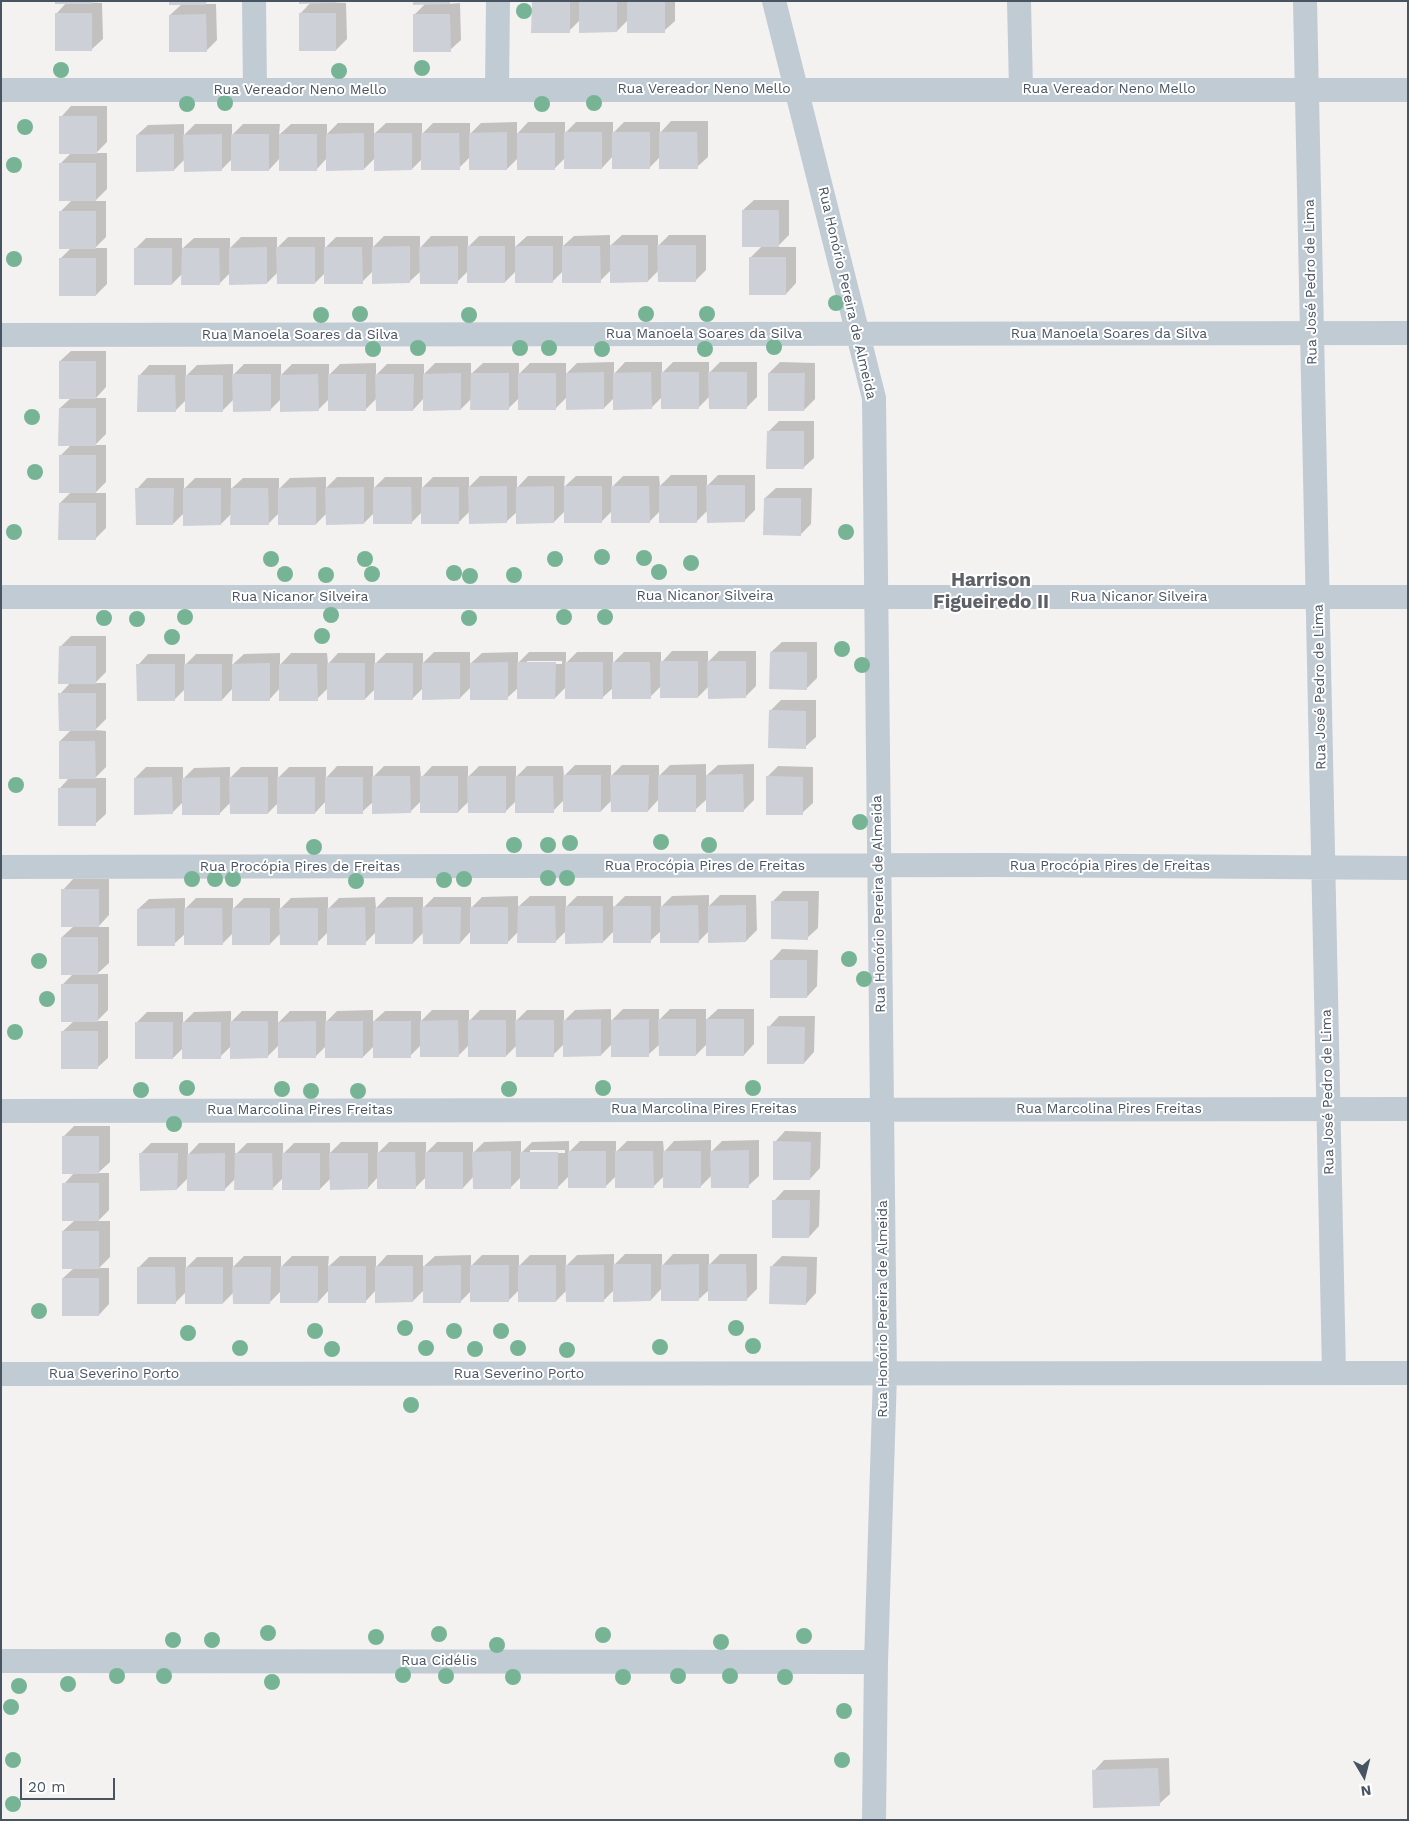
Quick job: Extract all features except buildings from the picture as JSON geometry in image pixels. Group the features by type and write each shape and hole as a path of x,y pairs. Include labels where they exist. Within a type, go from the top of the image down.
{"street":[{"path":"254,1 255,90"},
{"path":"497,90 498,1"},
{"name":"Rua Honório Pereira de Almeida","path":"774,1 798,89 874,398 885,1374 876,1662 874,1820"},
{"path":"1019,1 1021,89"},
{"name":"Rua José Pedro de Lima","path":"1305,1 1334,1373"},
{"name":"Rua Vereador Neno Mello","path":"1,90 1408,90"},
{"name":"Rua Manoela Soares da Silva","path":"1,335 1408,333"},
{"name":"Rua Nicanor Silveira","path":"1,597 1408,597"},
{"name":"Rua Procópia Pires de Freitas","path":"1,867 879,866 1408,868"},
{"name":"Rua Marcolina Pires Freitas","path":"1,1111 1408,1109"},
{"name":"Rua Severino Porto","path":"1,1374 1408,1373"},
{"name":"Rua Cidélis","path":"1,1661 876,1662"}],"district":[{"name":"Harrison Figueiredo II","path":"991,591"}]}
